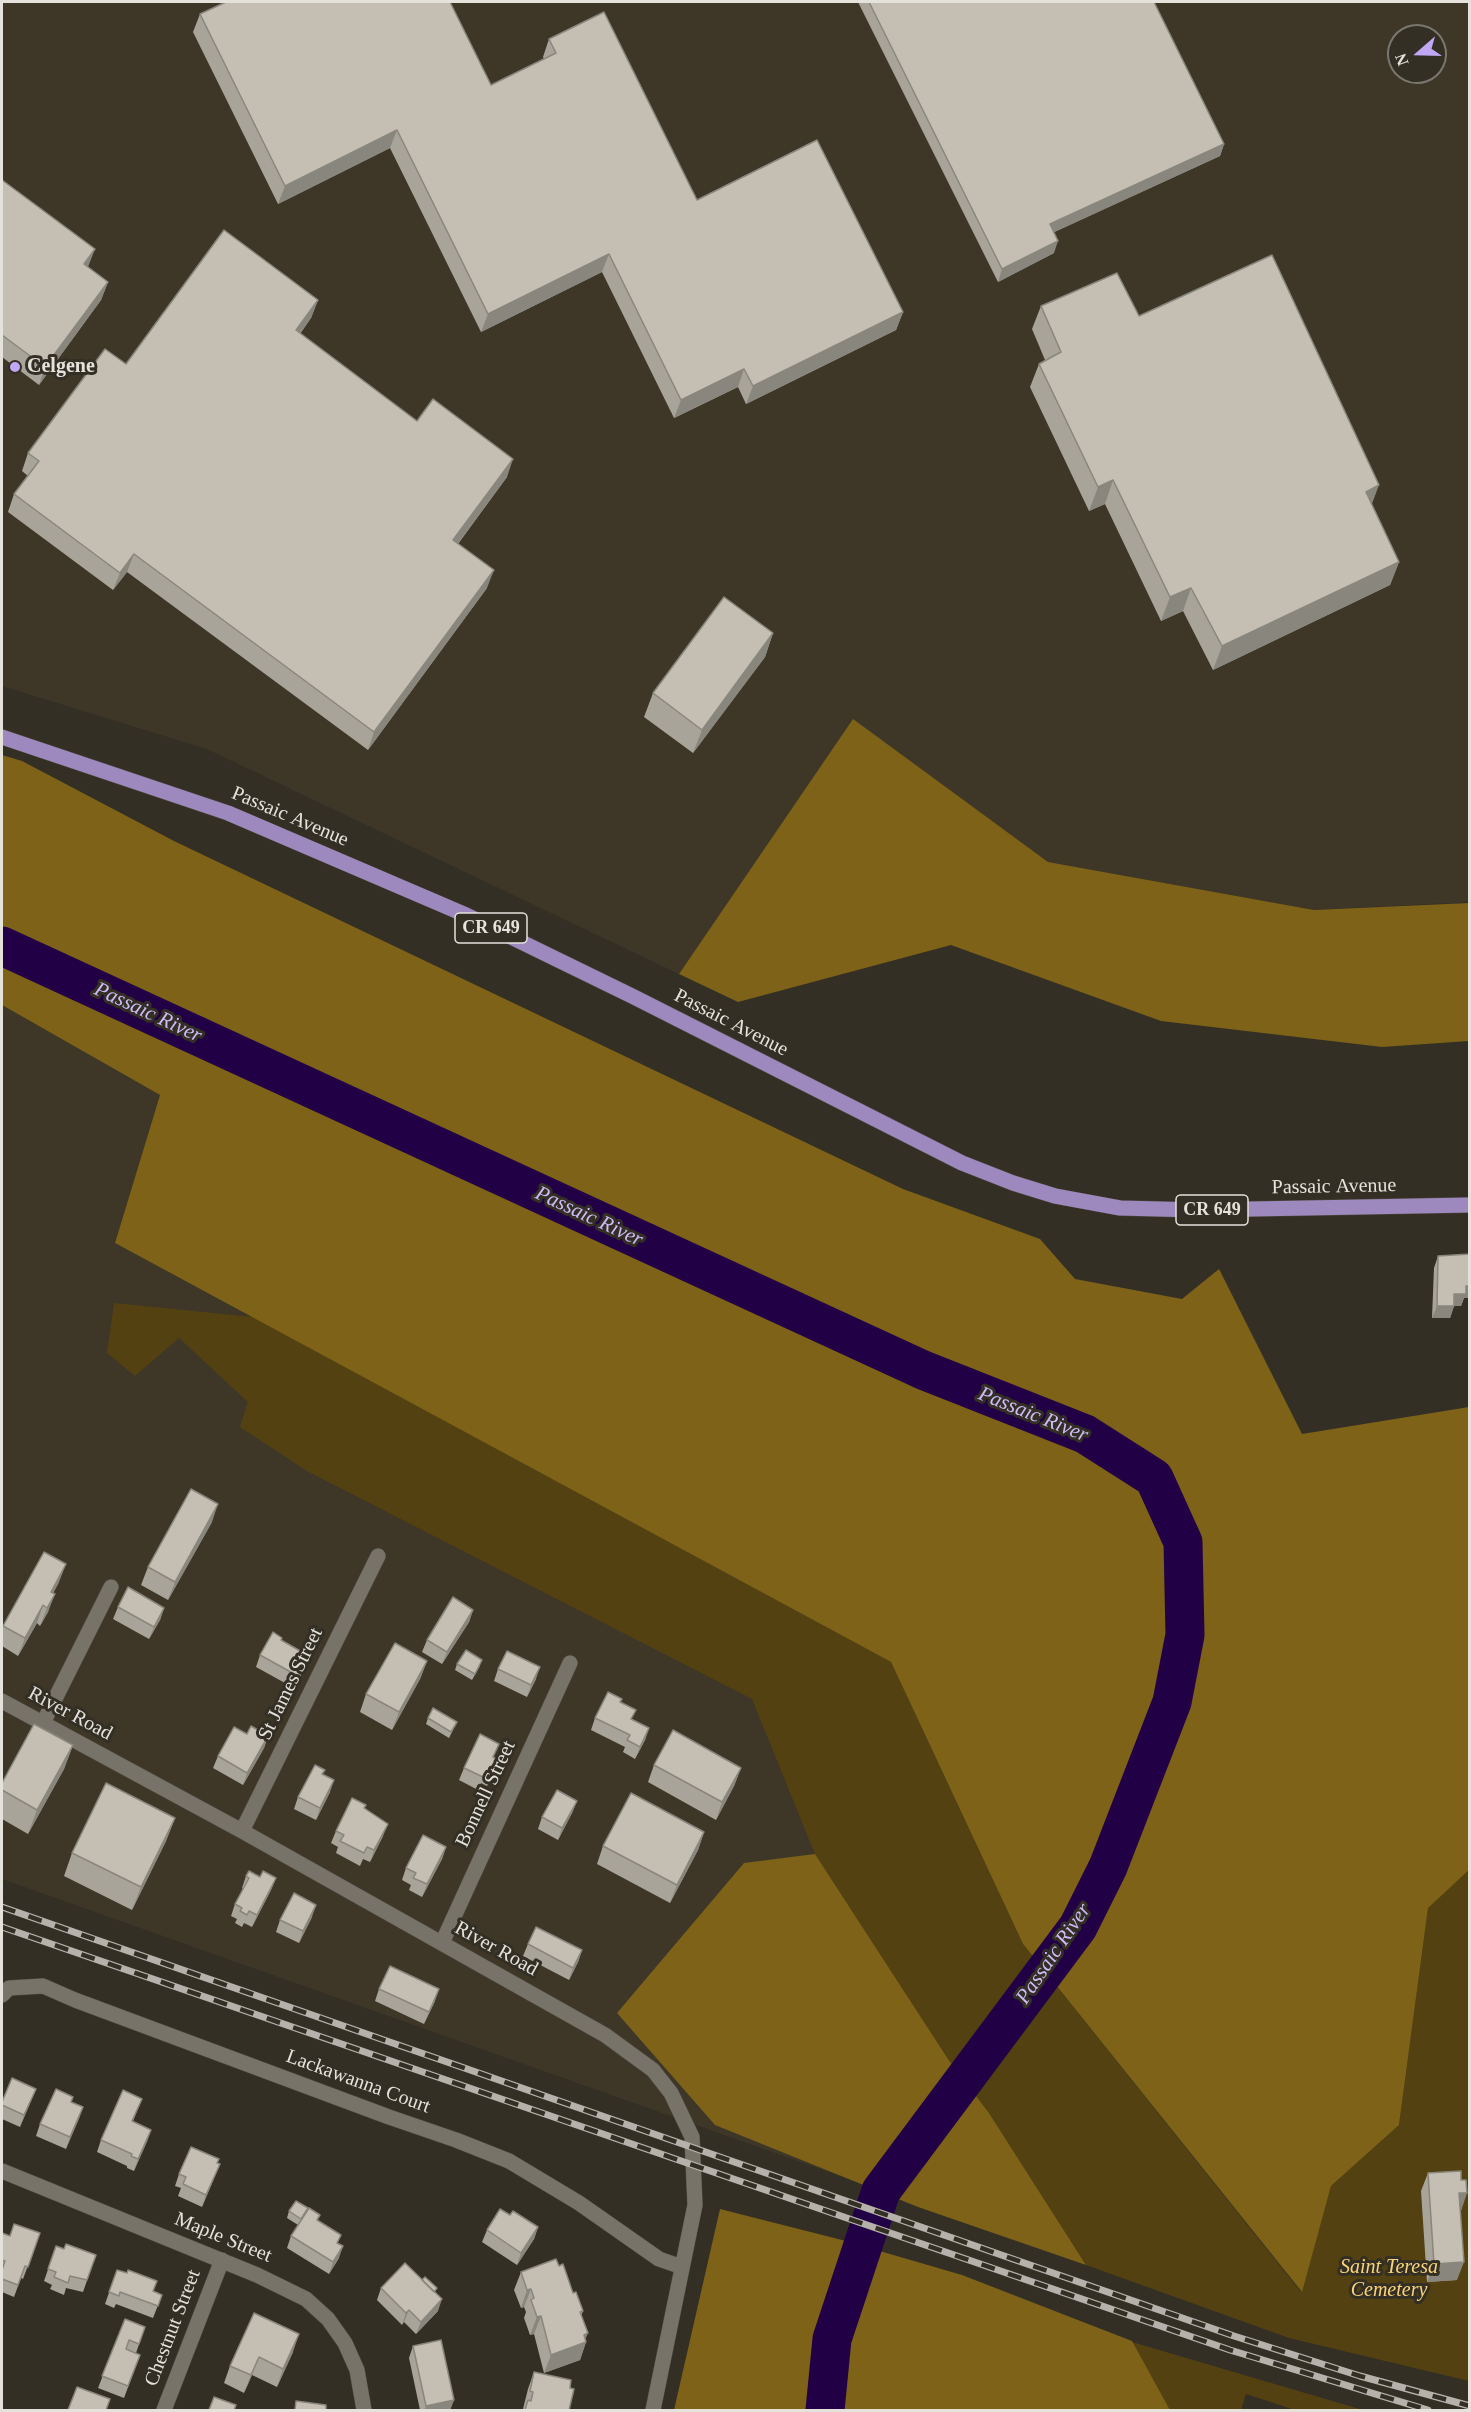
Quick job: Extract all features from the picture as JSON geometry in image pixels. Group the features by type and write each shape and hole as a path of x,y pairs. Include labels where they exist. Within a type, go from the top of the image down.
{"main road":[{"name":"Passaic Avenue","path":"2,736 228,813 466,915 962,1163 1013,1183 1055,1196 1120,1208 1197,1210 1470,1205"}],"street":[{"name":"St James Street","path":"242,1831 378,1556"},
{"path":"43,1723 111,1587"},
{"name":"Bonnell Street","path":"442,1943 570,1663"},
{"name":"River Road","path":"2,1701 442,1943 630,2051 653,2070 671,2093 692,2137 695,2205 653,2410"},
{"name":"Lackawanna Court","path":"2,1995 9,1988 43,1986 367,2109 456,2139 509,2161 579,2203 659,2259 682,2267"},
{"name":"Maple Street","path":"2,2171 222,2260 290,2289 306,2299 328,2319 345,2343 357,2370 364,2410"},
{"name":"Chestnut Street","path":"164,2410 222,2260"}],"shaded area":[{"path":"2,2 1469,2 1469,902 1314,910 1048,862 853,720 679,974 207,749 2,686"},
{"path":"853,719 1048,862 1314,910 1469,903 1469,1041 1382,1047 1161,1021 951,945 738,1002 679,974"},
{"path":"2,755 22,761 174,841 903,1189 1040,1239 1075,1279 1182,1299 1219,1269 1302,1434 1469,1407 1469,1870 1428,1908 1399,2125 1331,2186 1302,2292 1023,1944 891,1662 115,1243 160,1095 2,1005"},
{"path":"2,1005 160,1095 115,1243 891,1662 948,2059 868,2186 2,1879"},
{"path":"815,1854 948,2059 989,2113 1086,2265 918,2207 715,2125 617,2013 744,1863"},
{"path":"720,2209 842,2240 962,2275 1132,2341 1170,2410 674,2410"}],"green space":[{"name":"Saint Teresa Cemetery","path":"114,1303 253,1317 891,1662 1023,1944 1301,2292 1331,2186 1399,2125 1428,1907 1469,1870 1469,2381 1289,2338 1086,2265 989,2113 948,2059 815,1854 752,1699 307,1471 240,1427 248,1402 179,1338 135,1376 107,1353"},
{"path":"1132,2342 1363,2410 1295,2410 1246,2394 1241,2410 1170,2410"}],"building":[{"path":"226,2 450,2 491,85 556,53 549,39 604,12 697,200 817,140 903,312 753,386 744,369 681,400 609,254 488,314 397,130 285,186 200,14"},
{"path":"869,2 1154,2 1224,144 1050,224 1058,241 1002,269"},
{"path":"2,180 95,249 84,264 108,282 45,367 2,335"},
{"path":"224,230 318,300 296,330 417,421 433,399 513,459 453,540 494,570 374,732 134,554 120,573 14,494 39,461 28,453 105,349 126,364"},
{"path":"1272,255 1379,485 1366,492 1399,562 1222,646 1191,588 1170,597 1113,480 1098,487 1039,364 1061,352 1041,306 1117,273 1139,316"},
{"path":"724,597 773,633 702,730 653,693"},
{"path":"1470,1254 1470,1286 1466,1286 1466,1294 1454,1294 1454,1306 1437,1306 1438,1256"},
{"path":"191,1489 218,1504 175,1582 148,1567"},
{"path":"44,1552 66,1564 51,1592 55,1594 47,1608 43,1605 25,1638 3,1626"},
{"path":"128,1587 164,1608 154,1627 118,1607"},
{"path":"453,1597 473,1610 447,1652 427,1640"},
{"path":"273,1632 282,1638 281,1640 309,1656 298,1676 260,1655"},
{"path":"395,1643 427,1661 399,1712 366,1694"},
{"path":"466,1650 482,1660 475,1674 457,1664"},
{"path":"507,1651 540,1667 531,1685 498,1669"},
{"path":"608,1692 622,1699 620,1702 636,1710 631,1719 649,1728 640,1747 627,1740 630,1735 595,1718"},
{"path":"433,1708 457,1722 451,1732 428,1718"},
{"path":"34,1724 73,1745 37,1810 2,1790 2,1783"},
{"path":"251,1726 268,1736 247,1773 218,1756 234,1727 247,1734"},
{"path":"673,1730 741,1768 722,1802 654,1765"},
{"path":"480,1734 499,1744 493,1757 498,1760 491,1774 486,1771 483,1777 464,1768"},
{"path":"315,1765 325,1770 322,1774 334,1780 320,1808 298,1797"},
{"path":"106,1783 175,1818 141,1887 72,1853"},
{"path":"557,1790 577,1801 562,1828 542,1817"},
{"path":"631,1793 704,1832 677,1885 603,1846"},
{"path":"352,1798 366,1805 364,1808 388,1824 374,1850 367,1847 364,1853 340,1841 344,1835 336,1831"},
{"path":"423,1835 446,1847 427,1884 413,1878 416,1873 406,1868"},
{"path":"249,1871 260,1877 263,1871 276,1878 257,1915 249,1911 247,1915 235,1904 249,1878 246,1876"},
{"path":"294,1893 316,1905 303,1931 280,1920"},
{"path":"536,1927 582,1950 573,1968 528,1944"},
{"path":"390,1966 439,1989 429,2012 379,1989"},
{"path":"12,2078 36,2089 24,2115 2,2105"},
{"path":"56,2089 73,2097 71,2102 83,2107 70,2137 40,2124"},
{"path":"123,2090 142,2099 132,2121 151,2130 138,2159 101,2140"},
{"path":"191,2147 219,2159 217,2163 220,2164 206,2195 183,2184 186,2177 179,2174"},
{"path":"1461,2171 1461,2180 1466,2180 1467,2193 1459,2193 1464,2262 1434,2264 1428,2173"},
{"path":"296,2201 308,2208 301,2219 289,2211"},
{"path":"309,2208 320,2215 317,2220 341,2235 337,2243 343,2246 333,2262 291,2236"},
{"path":"500,2209 510,2215 513,2211 538,2227 521,2253 487,2230"},
{"path":"14,2224 40,2233 28,2267 25,2266 18,2285 2,2279 5,2261 2,2260 2,2233 10,2236"},
{"path":"66,2244 96,2255 87,2280 70,2276 68,2283 54,2277 56,2272 48,2269 56,2246 64,2249"},
{"path":"556,2259 559,2266 563,2264 573,2293 576,2292 588,2333 584,2335 586,2342 551,2355 541,2316 537,2317 531,2300 534,2298 531,2289 527,2290 521,2272"},
{"path":"405,2263 442,2299 421,2322 409,2310 406,2313 381,2288"},
{"path":"117,2270 127,2273 128,2270 157,2281 153,2291 162,2295 158,2306 120,2292 119,2296 109,2292"},
{"path":"425,2277 437,2288 434,2292 422,2280"},
{"path":"254,2313 299,2334 283,2369 259,2357 251,2375 230,2366"},
{"path":"125,2319 145,2327 139,2344 129,2340 126,2349 140,2355 128,2386 102,2376"},
{"path":"441,2340 454,2400 426,2406 413,2346"},
{"path":"534,2372 571,2380 570,2388 574,2389 569,2410 525,2410 528,2400 531,2401 533,2392 530,2391"},
{"path":"77,2387 110,2399 106,2410 68,2410"},
{"path":"214,2397 236,2405 234,2410 209,2410"},
{"path":"296,2401 326,2405 326,2410 295,2410"}],"waterway":[{"name":"Passaic River","path":"2,946 923,1370 1085,1434 1154,1478 1183,1542 1185,1635 1172,1702 1108,1867 1078,1927 881,2191 832,2339 825,2410"}],"railway":[{"path":"2,1907 1234,2336 1360,2376 1470,2406"},
{"path":"2,1927 1230,2350 1428,2410"}],"place":[{"name":"Celgene","path":"15,367"}]}
